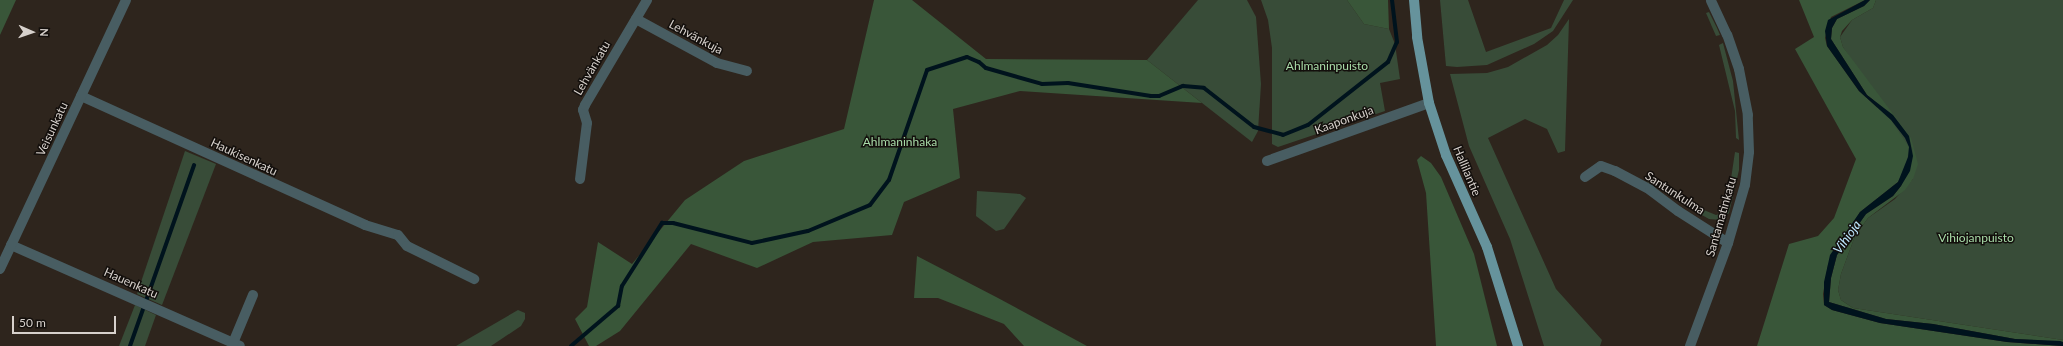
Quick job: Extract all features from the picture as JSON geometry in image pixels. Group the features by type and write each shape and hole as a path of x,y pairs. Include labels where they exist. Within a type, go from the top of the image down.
{"main road":[{"name":"Hallilantie","path":"1414,0 1417,37 1429,103 1446,155 1487,247 1518,346"}],"street":[{"name":"Veisunkatu","path":"0,269 126,0"},
{"name":"Lehvänkatu","path":"580,179 586,130 585,105 647,0"},
{"name":"Santamatinkatu","path":"1690,346 1728,243 1745,185 1749,152 1748,115 1734,52 1711,0"},
{"name":"Lehvänkuja","path":"636,19 717,63 747,71"},
{"name":"Haukisenkatu","path":"81,96 365,226 398,235 407,246 474,279"},
{"name":"Kaaponkuja","path":"1267,161 1429,103"},
{"name":"Santunkulma","path":"1585,176 1599,167 1615,171 1650,190 1678,211 1728,243"},
{"name":"Hauenkatu","path":"11,245 236,344"},
{"path":"236,344 253,295"}],"green space":[{"path":"0,0 16,0 0,35"},
{"name":"Ahlmaninhaka","path":"874,0 912,0 986,59 1147,60 1202,103 1020,91 953,109 960,178 904,202 892,235 813,242 757,268 691,244 620,331 596,346 589,346 575,319 587,307 598,242 632,264 685,200 744,161 844,129"},
{"path":"1198,0 1247,0 1256,17 1261,84 1258,131 1252,142 1147,60"},
{"name":"Ahlmaninpuisto","path":"1261,0 1347,0 1364,24 1389,29 1395,44 1400,79 1380,83 1385,111 1278,147 1272,144 1272,48 1268,20"},
{"path":"1347,0 1388,0 1389,29 1364,24"},
{"path":"1440,0 1468,0 1486,52 1551,28 1564,0 1573,0 1553,31 1534,44 1487,65 1457,67 1446,66"},
{"path":"1799,0 1865,0 1831,17 1825,38 1827,46 1859,91 1891,120 1909,147 1906,167 1898,182 1860,212 1828,265 1823,294 1824,305 1832,310 1880,323 2007,342 2062,346 1757,346 1789,244 1818,236 1834,218 1856,159 1795,49 1814,37"},
{"path":"1870,0 1876,0 1873,8 1852,20 1842,31 1840,37 1843,47 1911,138 1918,164 1913,179 1905,190 1868,218 1855,236 1841,274 1838,290 1841,300 1853,308 2063,340 2063,342 2015,339 1933,324 1886,319 1829,302 1831,278 1837,255 1866,214 1893,196 1901,186 1913,151 1909,136 1893,115 1867,95 1831,39 1832,28 1837,19 1864,6"},
{"name":"Vihiojanpuisto","path":"1876,0 2063,0 2063,340 1853,308 1841,300 1838,290 1841,274 1855,236 1868,218 1895,199 1913,179 1859,71 1843,47 1840,37 1852,20 1873,8"},
{"path":"1709,12 1720,35 1716,36 1706,13"},
{"path":"1569,19 1565,151 1558,153 1547,129 1525,119 1488,138 1556,289 1602,340 1600,346 1544,346 1510,239 1469,146 1450,74 1487,73 1508,67 1547,45 1558,35"},
{"path":"1723,43 1733,81 1739,140 1736,138 1735,111 1719,45"},
{"path":"185,151 216,164 162,305 137,294"},
{"path":"1735,152 1739,153 1739,170 1729,213 1721,220 1709,219 1693,210 1694,206 1716,215 1726,212"},
{"path":"1421,156 1431,163 1441,177 1474,254 1497,346 1436,346 1426,193 1417,160"},
{"path":"1646,181 1685,201 1684,204"},
{"path":"977,191 1020,194 1026,198 1004,229 996,231 976,216"},
{"path":"917,256 1087,346 1024,346 1004,324 938,298 914,298"},
{"path":"135,305 156,315 145,346 119,346"},
{"path":"518,310 525,313 525,319 521,326 491,346 456,346"}],"water":[{"name":"Vihioja","path":"1865,0 1870,0 1864,6 1837,19 1832,28 1831,39 1867,95 1893,115 1909,136 1913,156 1910,171 1901,186 1893,196 1866,214 1837,255 1831,278 1829,302 1886,319 1933,324 2015,339 2060,341 2063,342 2063,346 2007,342 1880,323 1832,310 1824,305 1824,282 1830,255 1860,212 1898,182 1908,157 1909,147 1905,138 1891,120 1859,91 1827,46 1825,31 1828,20"}],"waterway":[{"path":"571,346 618,306 622,286 662,223 673,223 752,243 808,231 870,205 889,180 927,70 967,57 979,62 986,68 1042,84 1068,83 1151,96 1159,96 1183,86 1204,88 1254,127 1283,135 1308,125 1388,62 1397,42 1392,0"},
{"path":"130,346 194,165"}]}
